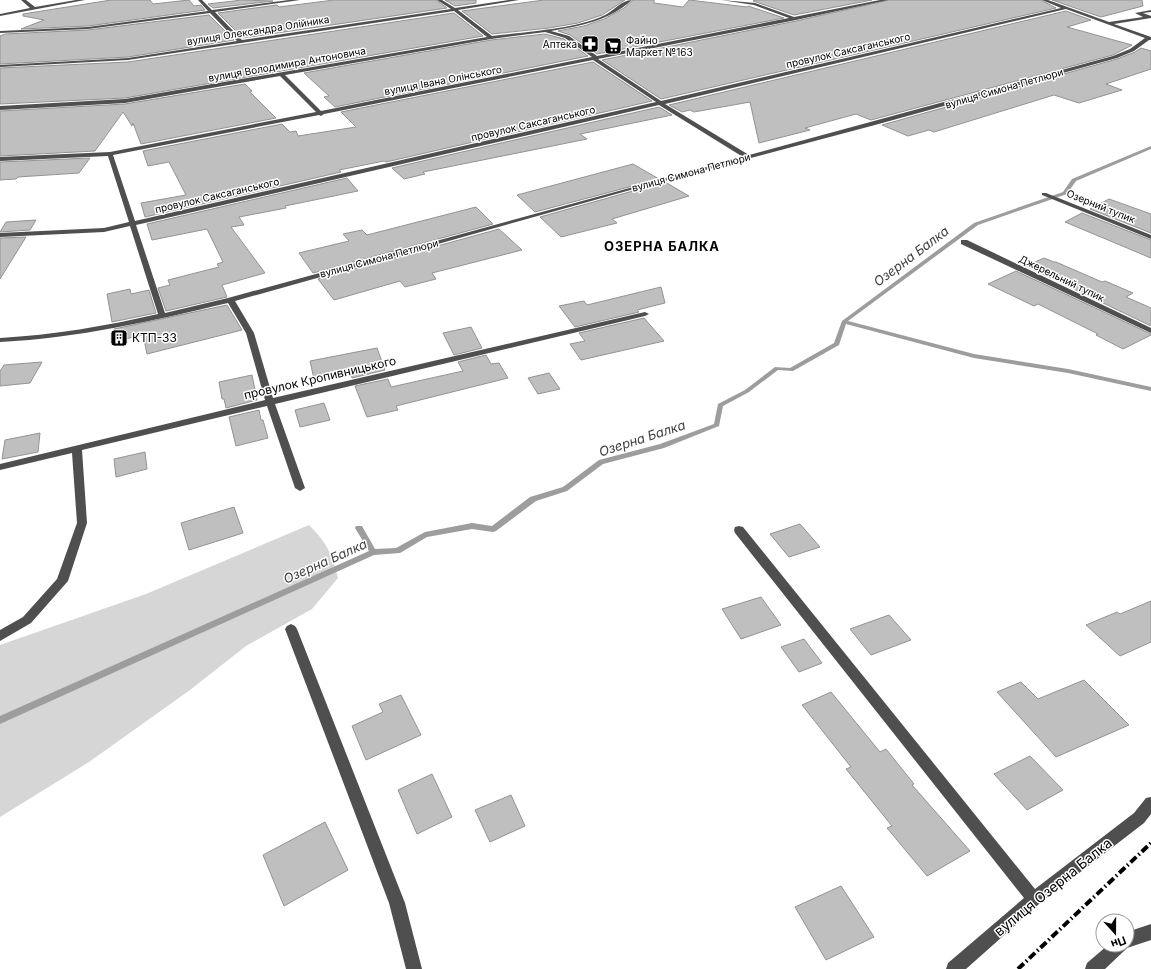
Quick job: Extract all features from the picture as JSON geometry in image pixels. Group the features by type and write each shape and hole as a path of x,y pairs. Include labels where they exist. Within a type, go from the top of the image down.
{"street":[{"path":"23,0 34,9"},
{"path":"0,16 82,0"},
{"path":"200,0 241,42"},
{"path":"0,32 88,28 298,0"},
{"path":"439,0 454,9 491,38"},
{"name":"вулиця Олександра Олійника","path":"0,66 128,59 517,0"},
{"name":"вулиця Володимира Антоновича","path":"0,108 125,101 543,29 575,26 605,17 630,0"},
{"path":"723,0 755,4 796,18"},
{"name":"вулиця Івана Олінського","path":"0,159 110,154 321,114 886,0"},
{"path":"1044,0 1150,38"},
{"name":"провулок Саксаганського","path":"0,235 104,230 133,224 1066,8"},
{"path":"1109,24 1150,17 1137,13 1151,11"},
{"path":"567,37 575,26"},
{"path":"543,29 567,37 594,55 594,59 660,103 748,157"},
{"name":"вулиця Симона Петлюри","path":"0,340 39,338 118,326 230,300 1114,57 1132,50 1150,38"},
{"path":"281,74 321,114"},
{"path":"110,154 162,315"},
{"name":"Озерний тупик","path":"1044,194 1151,237"},
{"name":"Джерельний тупик","path":"964,242 1151,331"},
{"path":"230,300 250,333 270,402 300,488"},
{"name":"провулок Кропивницького","path":"0,468 77,448 646,314"},
{"path":"0,636 27,620 62,581 82,523 77,448"},
{"path":"739,530 1034,899"},
{"path":"291,629 397,903 414,969"},
{"name":"вулиця Озерна Балка","path":"954,969 1034,899 1139,818 1151,803"},
{"path":"1135,937 1151,932"},
{"path":"1093,969 1111,953"}],"shaded area":[{"path":"309,525 325,543 338,578 312,609 246,646 190,690 89,762 0,817 0,645 146,594"}],"building":[{"path":"111,0 150,0 153,4 189,0 194,6 201,5 205,10 88,26 21,29 44,20 23,16 23,14"},
{"path":"242,0 273,1 213,8 208,4"},
{"path":"334,0 436,0 447,8 243,38 218,13 277,5 279,7"},
{"path":"445,0 476,0 476,3 455,6"},
{"path":"544,0 625,0 602,15 578,23 549,28 492,34 462,11"},
{"path":"633,0 654,0 654,3 683,7 689,0 748,6 784,18 597,54 570,35 558,31 584,26 604,19 624,8"},
{"path":"872,0 794,15 753,1"},
{"path":"889,0 1041,0 1056,8 661,99 602,60 796,21"},
{"path":"1052,0 1142,0 1143,6 1101,17"},
{"path":"1066,11 1091,20 1067,27 1132,45 1113,55 871,120 856,114 805,128 810,130 759,143 750,102 694,112 690,110 682,112 669,105"},
{"path":"454,13 483,36 125,98 0,104 0,68 128,62"},
{"path":"209,15 234,40 128,57 0,64 0,36 5,34 88,30"},
{"path":"545,34 564,39 588,56 335,107 324,97 329,96 304,73 491,40"},
{"path":"1141,48 1151,51 1151,69 1106,84 1122,90 1079,103 1054,95 934,132 929,130 908,136 882,125 1117,59"},
{"path":"593,62 652,101 386,162 384,161 339,170 341,172 145,217 141,203 186,195 169,162 148,166 143,151 282,124 290,132 296,131 298,136 356,127 341,112"},
{"path":"245,84 252,91 250,92 276,118 141,144 133,123 132,126 123,112 95,151 0,156 0,111 125,104"},
{"path":"659,107 672,115 580,134 587,139 423,172 425,174 404,179 392,168"},
{"path":"90,158 79,173 18,177 16,179 0,180 0,162"},
{"path":"633,164 659,179 535,212 517,195"},
{"path":"347,178 358,191 285,206 286,208 239,217 244,225 231,227 265,273 222,285 227,297 166,311 158,288 170,285 168,280 219,267 217,264 223,262 207,229 152,240 147,224"},
{"path":"665,182 689,196 612,219 617,223 561,237 540,217"},
{"path":"1109,199 1151,214 1151,233 1090,209"},
{"path":"476,207 493,224 313,273 299,253 349,241 343,234 362,230 367,235"},
{"path":"1082,213 1151,240 1151,258 1065,222"},
{"path":"36,220 30,230 0,232 6,222"},
{"path":"499,229 522,250 432,273 436,279 405,287 400,281 334,300 318,279"},
{"path":"26,237 0,279 0,238"},
{"path":"1044,258 1133,293 1126,297 1151,308 1151,326 1026,266"},
{"path":"1016,271 1151,335 1123,349 1096,335 1098,334 1038,304 1034,306 988,284"},
{"path":"661,287 665,303 637,310 639,312 575,327 559,306 584,301 587,305"},
{"path":"130,289 131,294 149,290 156,313 112,322 107,294"},
{"path":"227,305 242,330 147,354 143,335 116,341 114,329"},
{"path":"644,318 664,341 581,360 570,344 585,341 579,333"},
{"path":"471,327 482,348 454,355 443,333"},
{"path":"377,348 385,370 352,378 350,372 314,379 310,361"},
{"path":"486,355 491,364 499,363 508,378 396,406 398,410 367,417 355,386 388,379 391,387 463,371 458,362"},
{"path":"42,362 30,383 0,386 0,371 4,365"},
{"path":"549,373 560,389 538,394 528,378"},
{"path":"252,375 257,400 226,408 224,399 222,399 219,382"},
{"path":"324,403 330,420 300,427 295,410"},
{"path":"259,410 268,438 236,446 229,417"},
{"path":"40,433 38,452 2,459 5,440"},
{"path":"145,452 147,469 116,477 114,459"},
{"path":"234,507 243,533 189,550 181,523"},
{"path":"800,524 820,547 789,557 770,534"},
{"path":"761,597 781,625 741,639 722,609"},
{"path":"1151,601 1151,642 1120,656 1086,625 1117,612 1120,614"},
{"path":"889,615 911,640 871,655 850,629"},
{"path":"804,639 822,663 799,672 781,647"},
{"path":"1084,680 1129,725 1056,757 997,692 1021,682 1038,699"},
{"path":"831,692 880,752 886,749 914,784 912,785 970,851 927,876 887,828 892,826 846,769 851,767 802,705"},
{"path":"401,695 421,735 366,760 352,726 383,712 379,704"},
{"path":"1030,756 1063,790 1027,810 994,774"},
{"path":"432,774 452,817 417,834 398,790"},
{"path":"511,795 525,826 490,842 475,810"},
{"path":"325,822 348,870 284,906 263,855"},
{"path":"841,886 874,937 826,960 795,907"}],"waterway":[{"name":"Озерна Балка","path":"844,322 976,224 1065,193 1074,180 1151,147"},
{"name":"Озерна Балка","path":"373,552 397,551 425,535 472,526 493,529 533,499 565,489 601,462 662,446 717,425 720,405 747,391 777,368 791,370 837,344 844,322"},
{"path":"844,322 974,356 1068,371 1151,389"},
{"path":"359,528 373,552"},
{"name":"Озерна Балка","path":"0,720 373,552"}],"railway":[{"path":"1018,969 1151,843"}],"place":[{"name":"Аптека","path":"590,44"},
{"name":"Файно Маркет №163","path":"613,46"},
{"name":"КТП-33","path":"119,338"}],"district":[{"name":"ОЗЕРНА БАЛКА","path":"662,246"}]}
